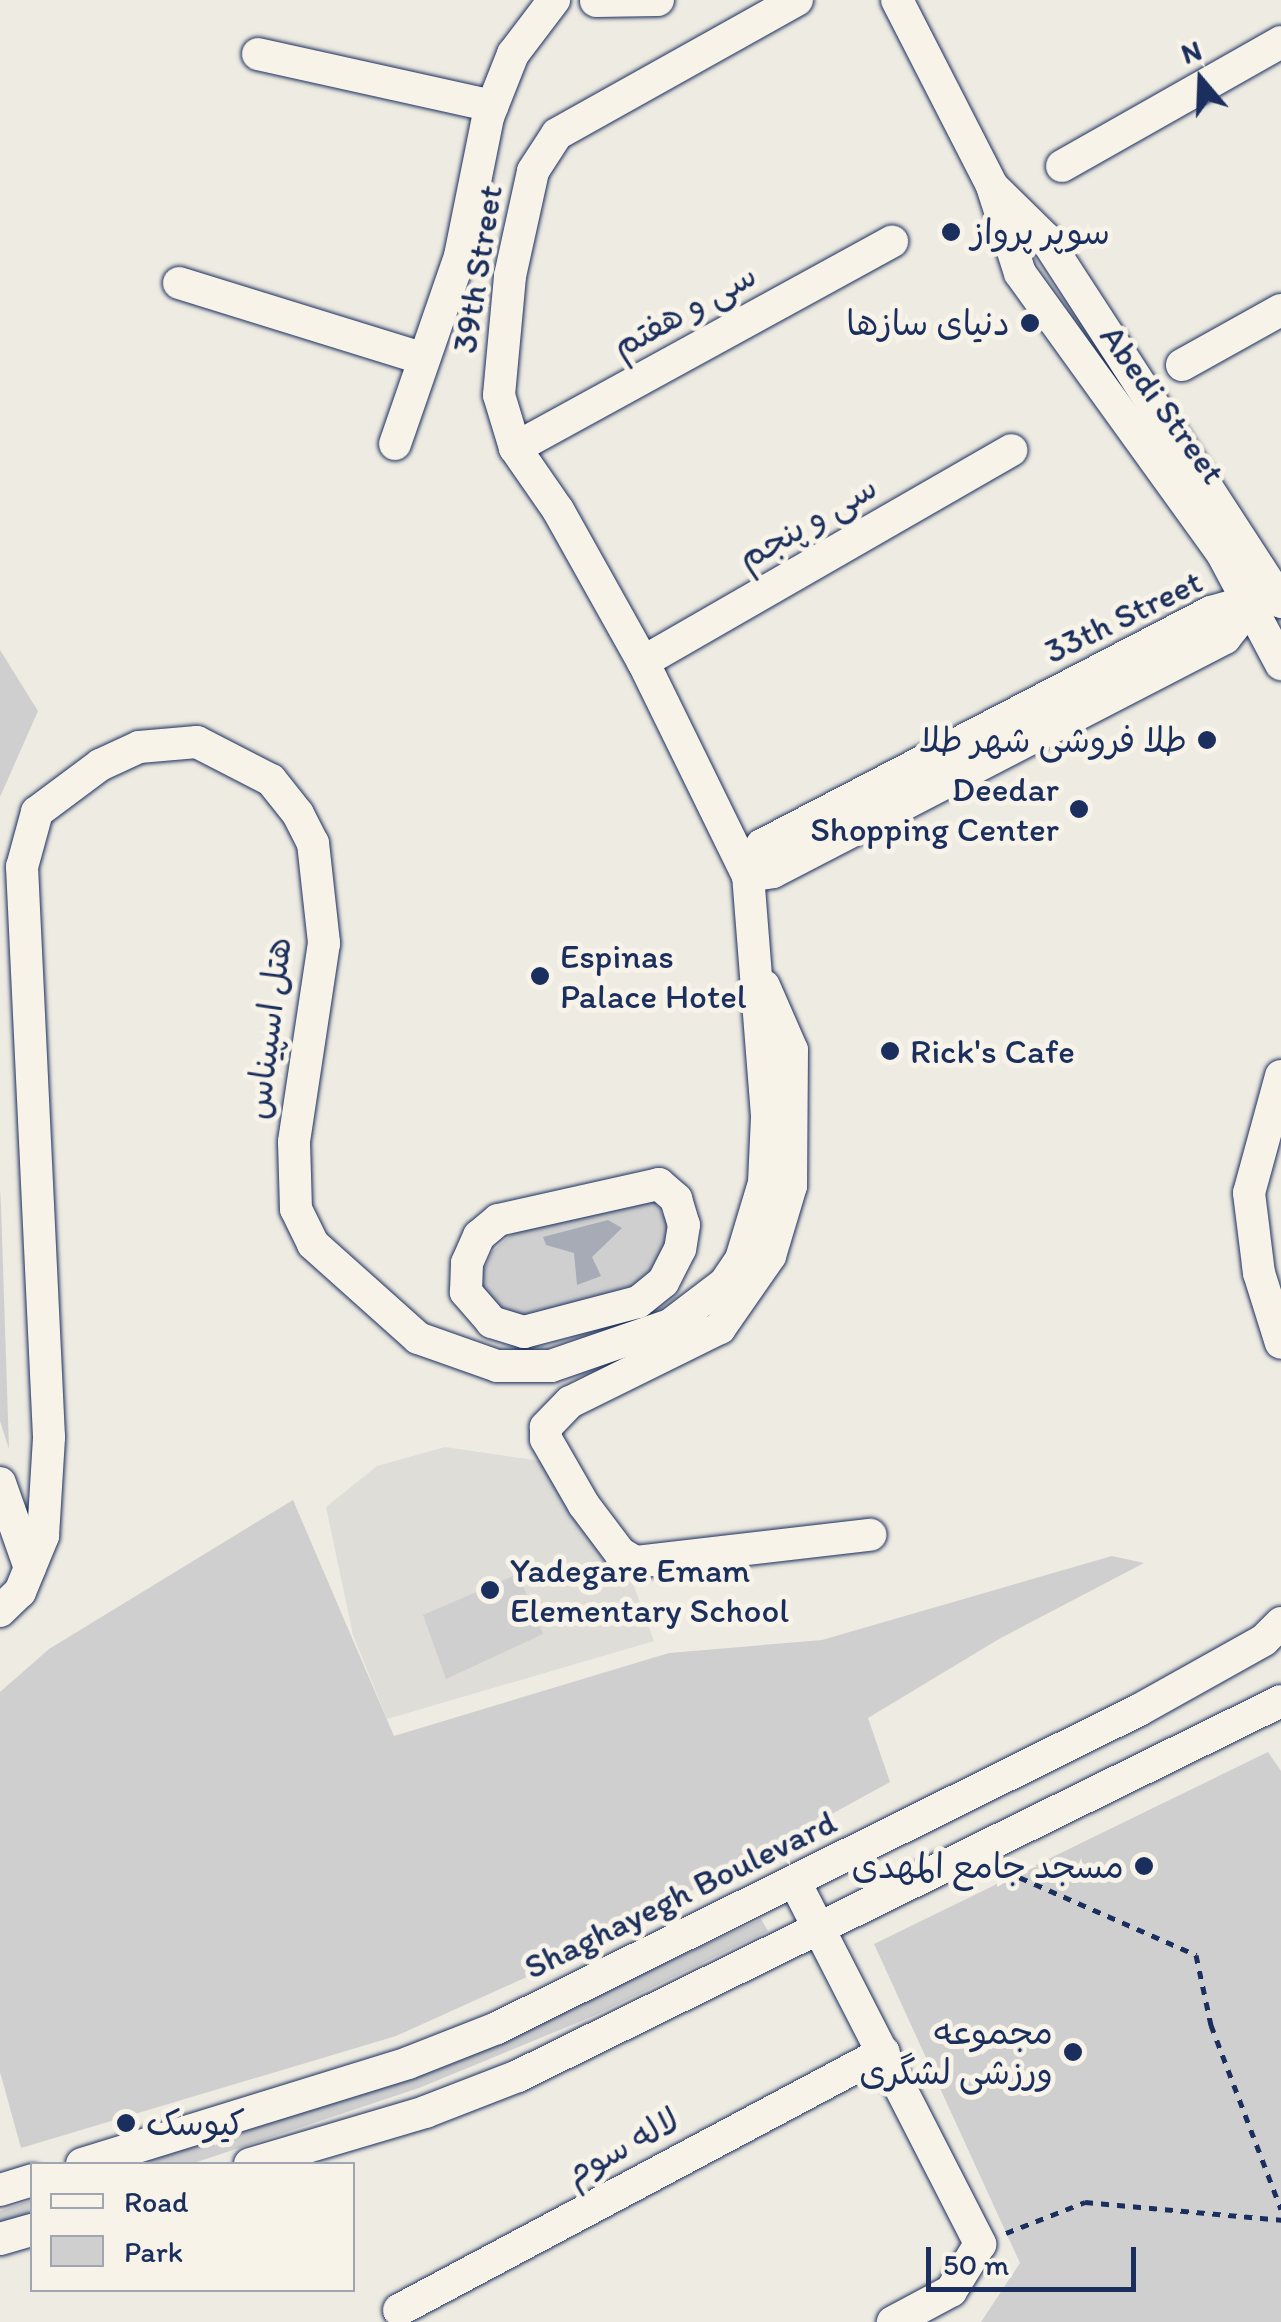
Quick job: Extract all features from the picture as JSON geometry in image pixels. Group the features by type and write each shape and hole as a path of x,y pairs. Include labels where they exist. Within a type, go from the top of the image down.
{"street":[{"path":"394,444 460,256 492,106 513,54 554,0"},
{"path":"574,0 658,0"},
{"name":"39th Street","path":"748,876 643,662 558,510 515,448 499,394 502,336 534,171 557,134 798,0"},
{"name":"Abedi Street","path":"897,0 992,186 1020,273 1222,553 1273,598 1281,664"},
{"path":"1062,166 1281,42"},
{"path":"258,54 492,106"},
{"name":"سی و هفتم","path":"515,448 892,242"},
{"path":"180,283 422,358"},
{"path":"1182,366 1281,310"},
{"name":"سی و پنجم","path":"643,662 1011,450"},
{"name":"33th Street","path":"748,876 773,872 1225,638 1273,598"},
{"name":"هتل اسپیناس","path":"0,1612 20,1592 44,1536 50,1437 22,866 38,812 100,765 139,747 197,742 271,780 313,843 324,943 293,1172 296,1209 312,1244 418,1338 458,1358 523,1369 574,1359 645,1336 726,1283 754,1227 766,1116 748,876"},
{"path":"756,968 792,1050 791,1186 770,1256 720,1328 570,1402 546,1427 546,1440 584,1506 634,1562 870,1535"},
{"path":"1281,1076 1249,1193 1259,1273 1281,1344"},
{"path":"659,1184 680,1212 680,1249 663,1282 632,1304 567,1325 524,1332 492,1322 466,1292 467,1263 479,1236 498,1220 659,1184"},
{"path":"632,1304 645,1336"},
{"path":"567,1325 574,1359"},
{"path":"0,1484 30,1568"},
{"name":"Shaghayegh Boulevard","path":"88,2162 408,2063 498,2028 1139,1710 1264,1640 1281,1623"},
{"path":"257,2162 425,2112 518,2076 1281,1701"},
{"path":"796,1882 980,2244 951,2292 894,2322"},
{"name":"لاله سوم","path":"399,2310 884,2052"},
{"path":"0,2190 30,2181"},
{"path":"0,2239 30,2231"}],"path":[{"path":"967,1854 1196,1954 1210,2025 1281,2209"},
{"path":"980,2244 1085,2202 1281,2220"}],"shaded area":[{"path":"608,1220 622,1228 592,1257 601,1276 577,1285 574,1253 546,1245 543,1237"},
{"name":"Yadegare Emam Elementary School","path":"445,1447 569,1465 619,1545 654,1641 387,1719 353,1635 326,1507 377,1466"}],"green space":[{"path":"0,650 38,711 0,797"},
{"path":"0,1189 1,1206 9,1449 0,1421"},
{"path":"653,1199 669,1224 666,1252 636,1287 549,1316 500,1315 478,1281 493,1251 522,1225"},
{"path":"293,1500 394,1736 669,1653 822,1640 1112,1556 1144,1563 999,1639 868,1718 890,1782 569,1958 396,2036 21,2148 0,2072 0,1692 49,1649"},
{"path":"518,1574 543,1634 446,1679 423,1615"},
{"path":"1268,1752 1281,1771 1281,2322 981,2322 1020,2263 874,1944"},
{"path":"761,1919 768,1931 596,2015 419,2088 197,2162 146,2162 461,2057"},
{"path":"30,2201 30,2219 0,2228 0,2211"}],"place":[{"name":"سوپر پرواز","path":"951,232"},
{"name":"دنیای سازها","path":"1030,323"},
{"name":"طلا فروشی شهر طلا","path":"1207,740"},
{"name":"Deedar Shopping Center","path":"1079,809"},
{"name":"Espinas Palace Hotel","path":"540,976"},
{"name":"Rick's Cafe","path":"890,1051"},
{"name":"Yadegare Emam Elementary School","path":"490,1590"},
{"name":"مسجد جامع المهدی","path":"1144,1866"},
{"name":"مجموعه ورزشی لشگری","path":"1073,2052"},
{"name":"کیوسک","path":"126,2123"}]}
